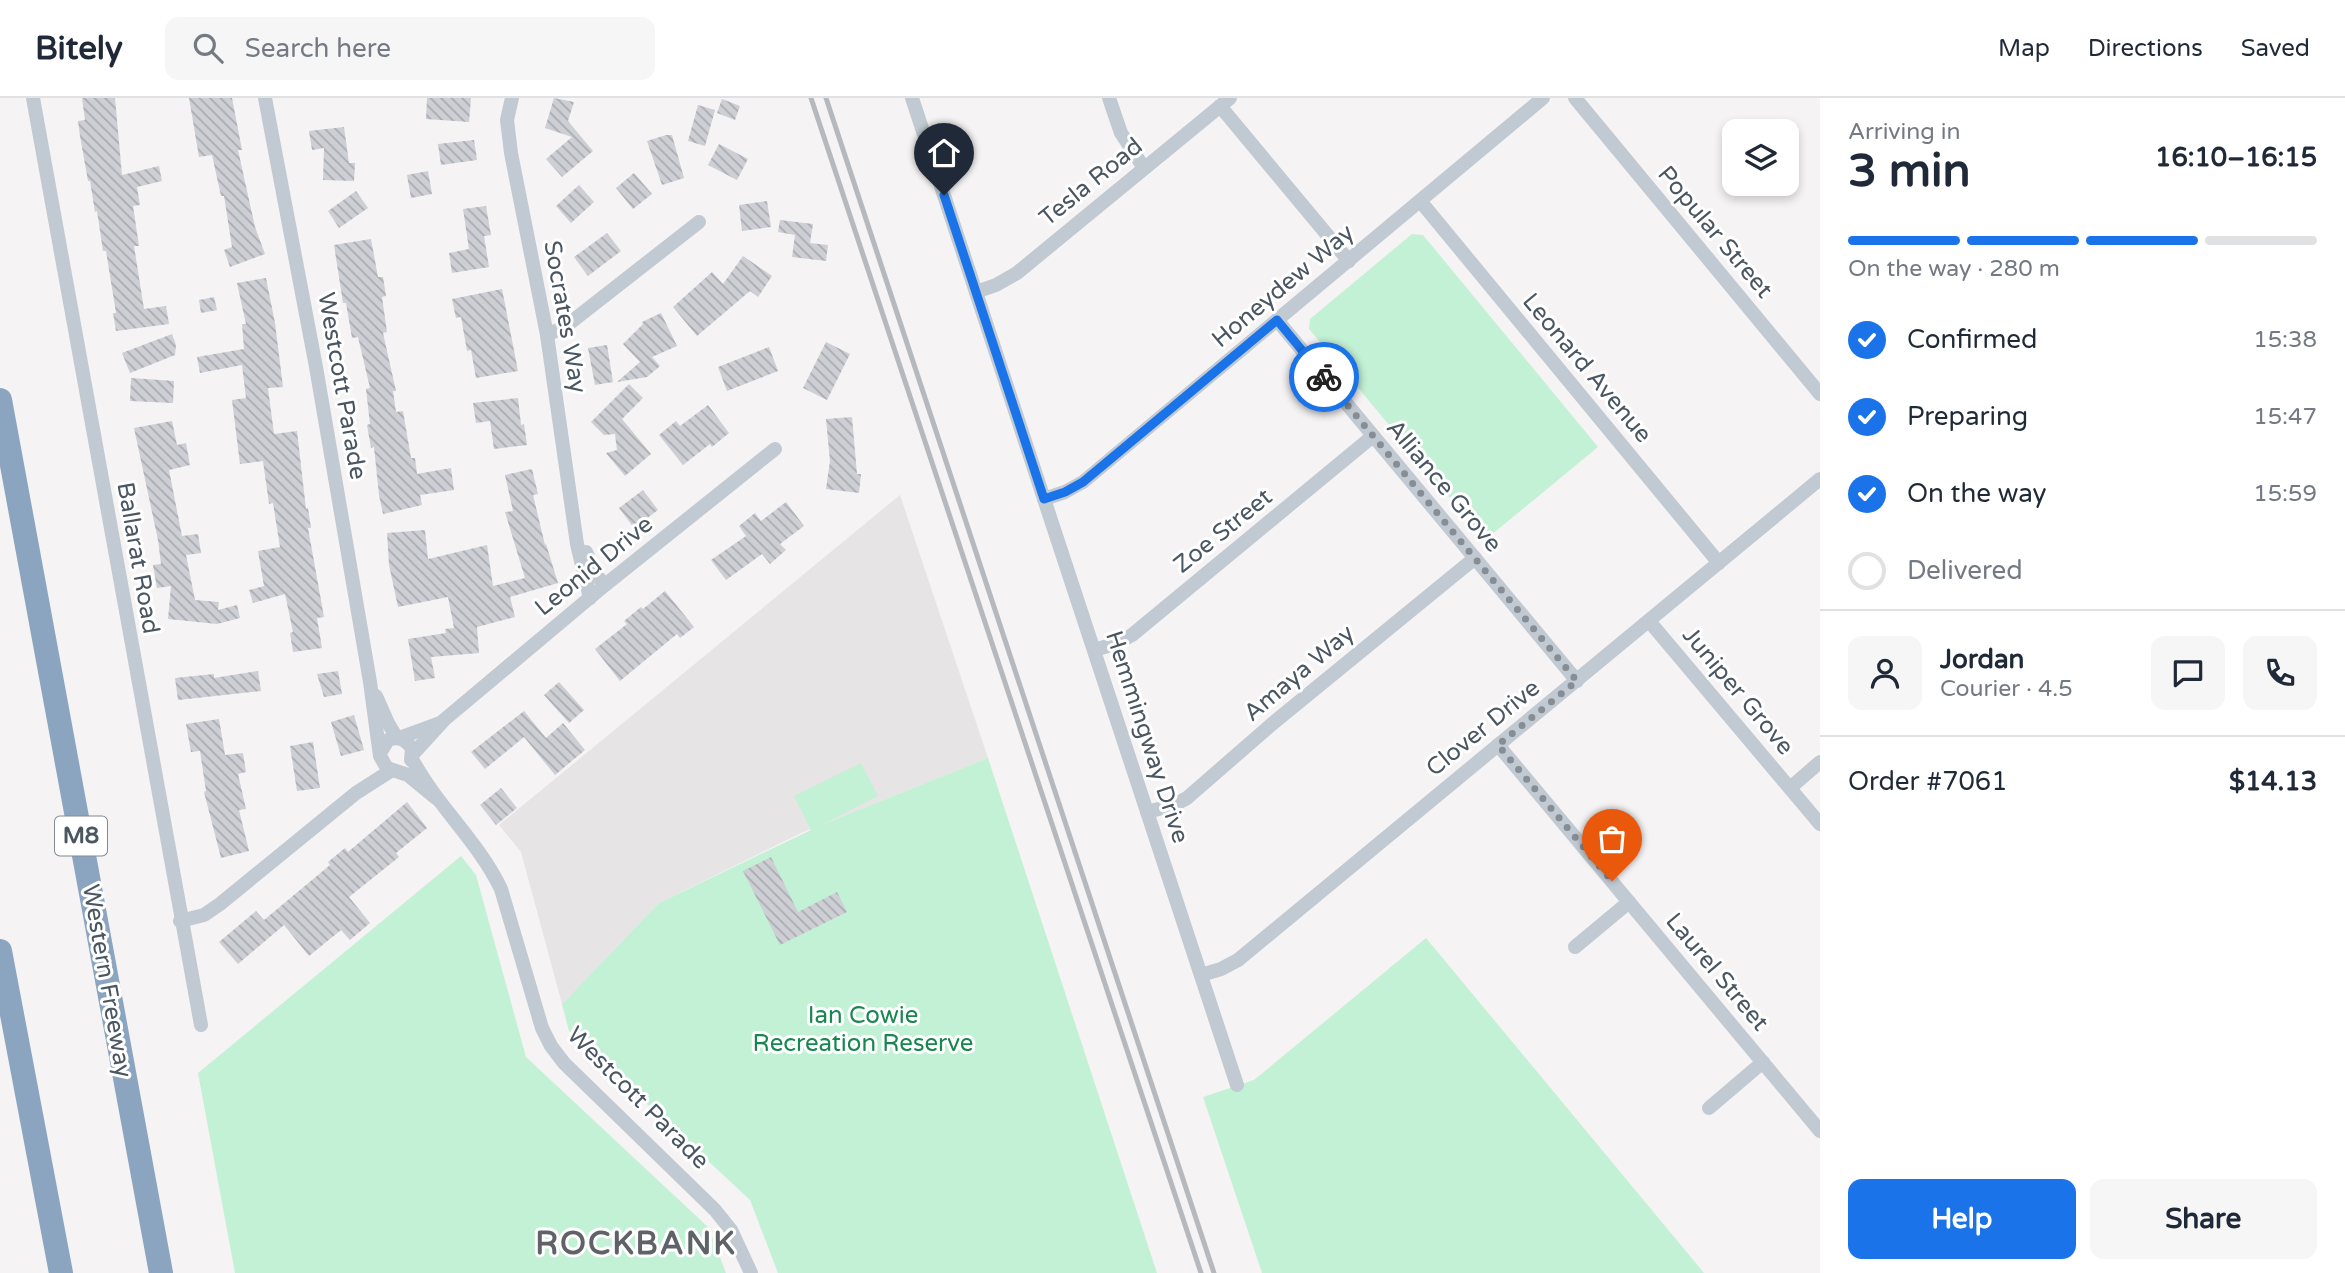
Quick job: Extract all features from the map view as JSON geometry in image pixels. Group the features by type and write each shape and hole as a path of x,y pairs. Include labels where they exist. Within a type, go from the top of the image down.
{"highway":[{"name":"Western Freeway","path":"0,400 161,1273"},
{"path":"0,951 61,1273"}],"street":[{"name":"Ballarat Road","path":"33,98 180,921 201,1025"},
{"name":"Westcott Parade","path":"265,98 316,367 380,754"},
{"name":"Socrates Way","path":"512,98 507,120 511,153 547,335 578,544 590,598"},
{"name":"Hemmingway Drive","path":"912,98 1237,1085"},
{"path":"1109,98 1121,133 1144,168"},
{"name":"Honeydew Way","path":"1044,499 1083,482 1544,98"},
{"name":"Popular Street","path":"1575,98 1820,394"},
{"path":"1225,102 1349,261"},
{"name":"Tesla Road","path":"976,292 1017,273 1225,102"},
{"name":"Leonard Avenue","path":"1421,202 1719,563"},
{"path":"547,335 566,326 699,222"},
{"name":"Alliance Grove","path":"1277,320 1577,681"},
{"name":"Zoe Street","path":"1094,650 1118,643 1132,635 1373,436"},
{"name":"Leonid Drive","path":"412,756 444,720 605,585 775,449"},
{"name":"Clover Drive","path":"1201,975 1238,960 1820,478"},
{"name":"Socrates Way","path":"578,544 605,585"},
{"name":"Amaya Way","path":"1147,812 1174,805 1187,798 1283,715 1475,558"},
{"name":"Juniper Grove","path":"1649,621 1820,824"},
{"name":"Westcott Parade","path":"370,682 388,723 398,738"},
{"name":"Leonid Drive","path":"398,738 444,720"},
{"path":"180,921 204,915 356,793 394,770 406,767 412,756 409,744 398,738 388,740 356,793"},
{"name":"Laurel Street","path":"1498,745 1820,1131"},
{"path":"380,754 384,765 394,770"},
{"name":"Westcott Parade","path":"412,756 436,798 473,843 501,889 542,1028 551,1046 583,1082 715,1210 731,1230 751,1273"},
{"path":"1790,788 1820,762"},
{"name":"Westcott Parade","path":"394,770 408,775 436,798"},
{"path":"1575,947 1629,902"},
{"path":"1709,1108 1763,1062"}],"shaded area":[{"path":"900,495 988,758 801,833 659,903 562,1004 521,852 499,825"}],"green space":[{"path":"1412,234 1423,235 1598,447 1485,540 1309,329 1310,319"},
{"name":"Ian Cowie Recreation Reserve","path":"988,758 1157,1273 778,1273 750,1200 569,1031 562,1004 659,903 811,830 794,796 861,763 878,796 821,825"},
{"path":"461,856 476,875 526,1057 709,1228 726,1273 235,1273 198,1073"},
{"path":"1426,938 1704,1273 1262,1273 1203,1097 1254,1080"}],"building":[{"path":"82,98 115,98 122,175 159,166 162,181 137,187 140,205 133,206 139,246 134,246 144,309 166,306 169,324 116,331 113,313 116,313 106,251 103,251 80,136 78,121 85,120"},
{"path":"189,98 232,98 242,150 238,150 255,227 265,254 230,267 224,250 232,247 224,196 221,196 212,155 199,157"},
{"path":"427,98 471,98 469,122 426,119"},
{"path":"554,98 574,102 568,121 593,151 562,177 546,159 572,137 545,128"},
{"path":"722,99 740,106 735,120 717,113"},
{"path":"698,105 715,110 705,146 688,141"},
{"path":"344,127 349,163 355,163 354,181 323,180 324,148 312,150 309,131"},
{"path":"672,135 684,178 662,185 647,141"},
{"path":"474,140 477,160 441,165 438,144"},
{"path":"719,144 748,159 737,180 708,165"},
{"path":"428,171 432,194 411,198 407,175"},
{"path":"634,173 652,194 633,209 616,188"},
{"path":"579,185 594,202 571,223 556,206"},
{"path":"356,191 368,208 339,228 328,211"},
{"path":"767,201 771,227 742,231 739,205"},
{"path":"486,206 491,235 484,236 489,267 452,273 449,253 469,249 463,209"},
{"path":"780,220 813,224 810,243 828,245 826,261 792,257 795,235 778,232"},
{"path":"607,233 621,251 588,276 574,257"},
{"path":"371,239 378,277 383,277 386,296 382,297 387,332 383,333 396,391 393,391 396,412 403,411 411,458 415,458 417,474 451,468 454,490 420,495 422,505 383,514 374,447 371,448 367,425 370,424 366,389 370,388 358,337 352,338 346,303 343,303 334,245"},
{"path":"743,256 772,276 758,297 750,291 697,336 673,307 712,272 723,284"},
{"path":"266,278 283,387 268,388 274,434 297,431 306,509 308,508 311,528 308,528 324,617 317,618 322,648 293,652 290,633 293,632 285,594 253,603 249,590 264,586 258,551 280,547 273,503 269,504 263,461 240,464 232,400 246,398 242,365 200,373 197,357 244,349 242,324 246,324 237,283"},
{"path":"502,289 518,371 476,378 471,350 467,351 461,317 456,318 452,299"},
{"path":"214,297 217,310 201,313 199,300"},
{"path":"661,313 677,346 652,357 660,366 647,377 617,382 640,362 623,344 642,322"},
{"path":"172,334 176,345 175,355 130,373 122,353"},
{"path":"826,342 850,354 827,400 803,388"},
{"path":"607,345 613,382 595,385 588,348"},
{"path":"769,347 778,371 727,391 718,367"},
{"path":"131,378 174,381 173,403 130,401"},
{"path":"629,384 643,398 622,419 651,454 625,476 606,453 617,450 615,434 604,435 591,422"},
{"path":"518,398 521,425 524,424 527,445 494,449 490,421 476,423 473,403"},
{"path":"708,405 729,433 683,465 659,435 676,421 680,426"},
{"path":"852,417 857,474 861,474 859,493 826,489 830,461 826,419"},
{"path":"172,421 177,445 186,443 190,465 169,470 182,536 198,534 201,553 186,555 195,600 219,602 218,610 237,605 240,618 217,624 168,619 171,586 157,588 153,565 161,564 158,540 134,428"},
{"path":"532,469 538,494 533,495 545,545 558,583 510,597 515,617 477,627 479,653 431,657 435,678 415,681 408,639 446,633 445,629 454,628 448,597 398,607 389,565 387,533 425,530 428,559 487,545 493,586 525,578 505,512 513,511 505,475"},
{"path":"643,490 658,510 634,528 619,508"},
{"path":"786,502 804,526 780,544 786,550 770,564 762,554 726,580 711,560 746,536 739,526 755,513 761,521"},
{"path":"665,591 694,627 680,638 677,634 620,681 595,649 627,624 624,621"},
{"path":"258,671 261,691 178,700 175,678 214,674 214,678"},
{"path":"338,671 342,694 324,697 317,674"},
{"path":"559,682 584,710 569,723 544,695"},
{"path":"524,711 546,738 563,723 585,750 555,775 524,737 485,769 471,752"},
{"path":"354,715 364,750 341,756 331,722"},
{"path":"219,719 225,755 243,753 246,772 238,774 246,809 239,810 249,851 221,858 204,792 200,751 191,752 186,724"},
{"path":"313,742 320,788 297,791 290,746"},
{"path":"501,788 517,808 496,825 480,805"},
{"path":"407,802 427,828 396,853 399,857 349,897 370,923 350,940 341,930 309,956 284,925 238,964 219,942 256,911 264,920 330,865 328,862 345,848 348,852"},
{"path":"771,857 798,912 837,892 847,912 780,945 743,871"}],"railway":[{"path":"811,98 1201,1273"},
{"path":"826,98 1214,1273"}],"way so far":[{"path":"1324,377 1577,681 1498,745 1612,881"}],"district":[{"name":"ROCKBANK","path":"636,1244"}],"route":[{"path":"944,195 1044,499 1083,482 1277,320 1324,377"}]}
